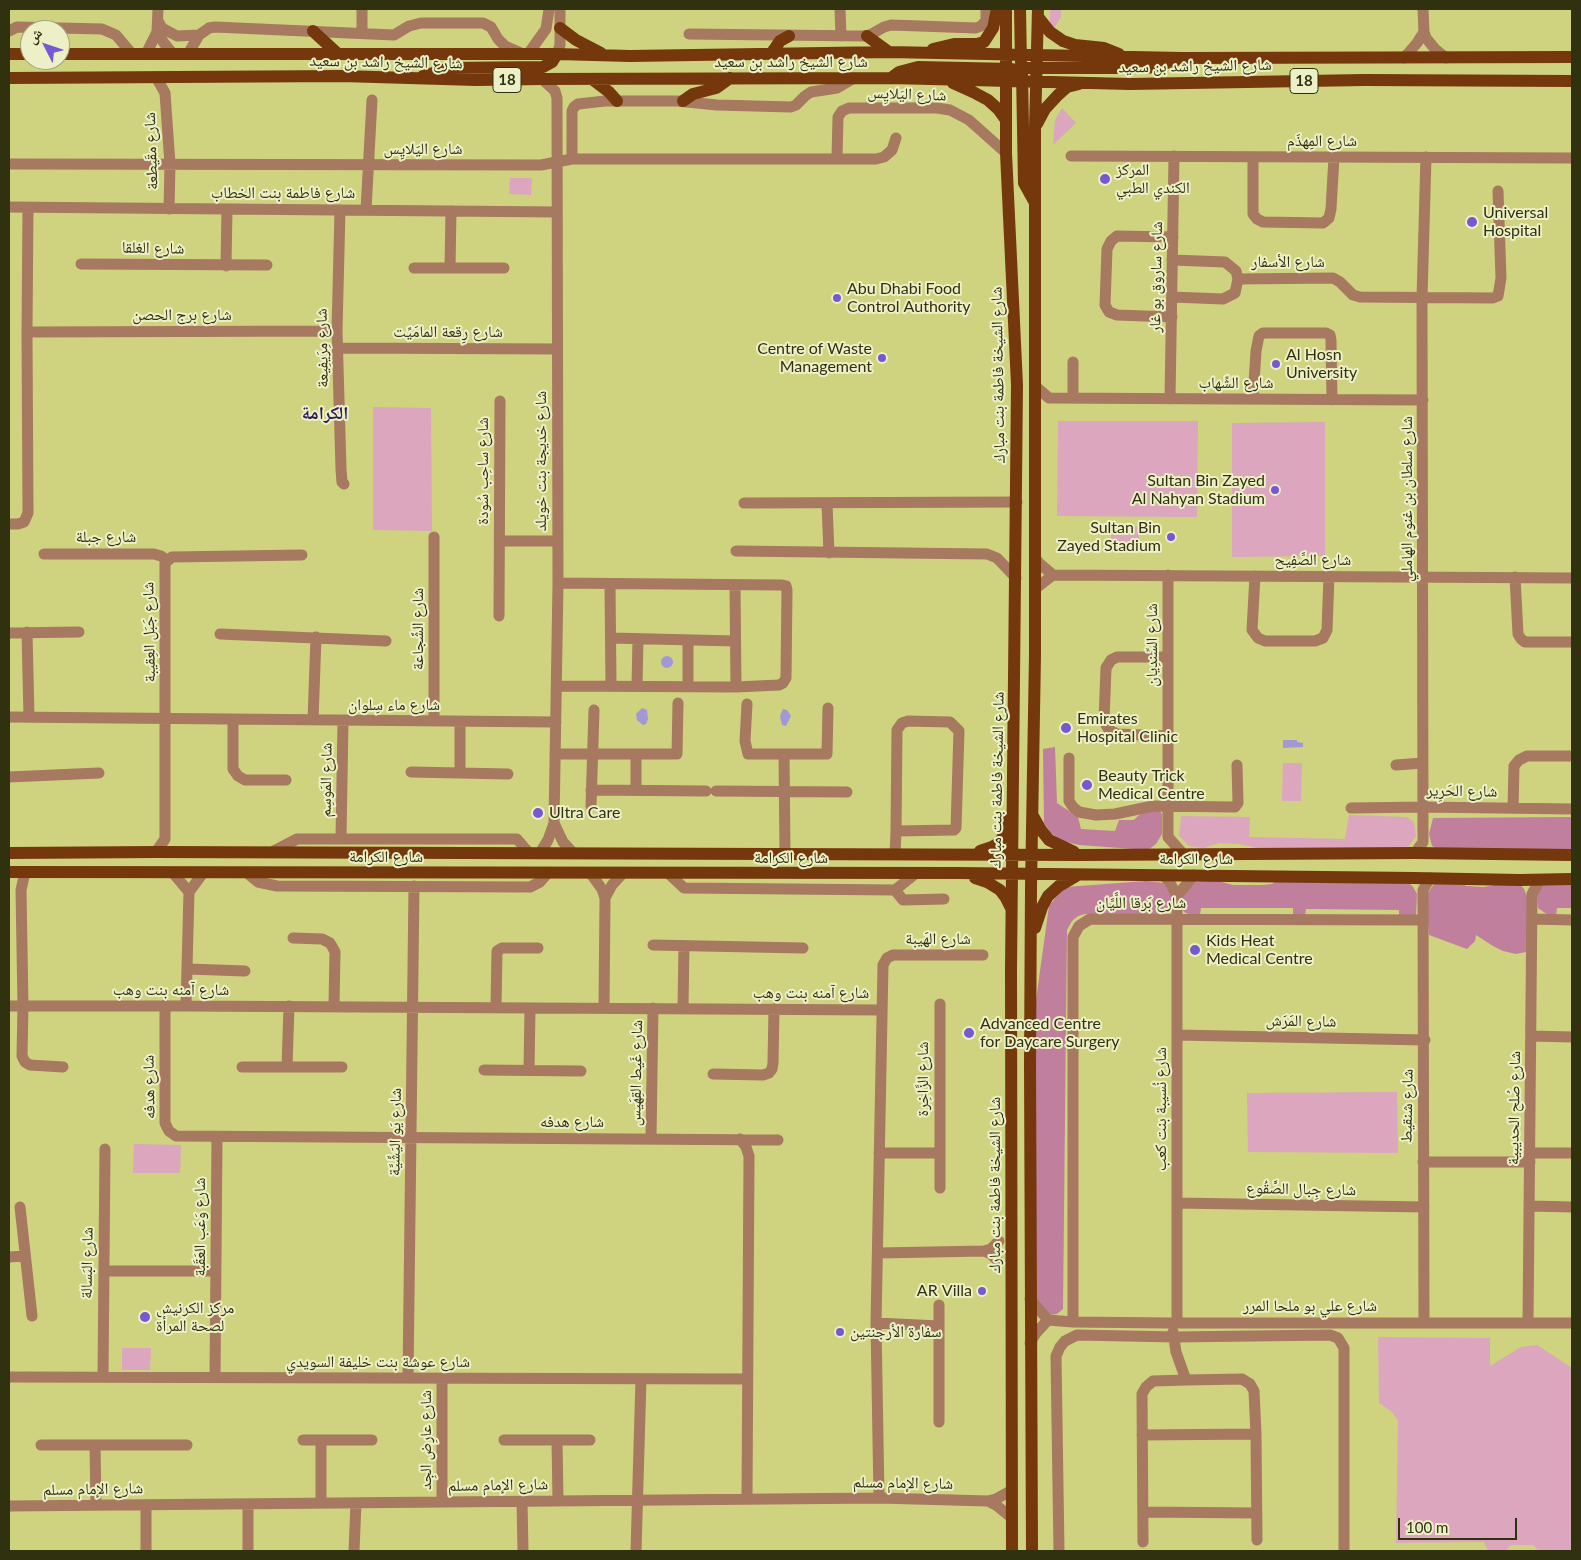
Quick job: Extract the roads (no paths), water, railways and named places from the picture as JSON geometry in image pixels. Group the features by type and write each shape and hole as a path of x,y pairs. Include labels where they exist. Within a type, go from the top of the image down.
{"main road":[{"path":"922,53 946,46 984,42 993,28 997,9"},
{"name":"شارع الشيخة فاطمة بنت مبارك","path":"1006,9 1006,153 1017,385 1010,1207 1012,1551"},
{"path":"1020,9 1024,183 1034,202"},
{"path":"1038,13 1050,32 1063,41 1075,45 1104,48 1124,57"},
{"path":"1032,1551 1030,1343 1031,875 1035,589 1034,202 1038,13"},
{"path":"560,28 576,40 606,56"},
{"path":"313,31 338,54"},
{"path":"771,54 780,41 789,36"},
{"path":"868,36 889,52"},
{"name":"شارع الشيخ راشد بن سعيد","path":"70,54 557,54 606,56 889,52 1006,55 1021,68"},
{"path":"418,78 450,68 543,67 552,62 557,54"},
{"name":"شارع الشيخ راشد بن سعيد","path":"1037,61 1124,57 1572,57"},
{"path":"891,78 899,72 918,67 1006,75 1037,61 1148,68 1182,58"},
{"path":"1021,68 1036,82"},
{"name":"شارع الشيخ راشد بن سعيد","path":"9,78 342,76 476,80 891,78 946,81 1006,75"},
{"path":"683,102 693,94 721,86 730,78"},
{"path":"592,79 617,101"},
{"name":"شارع الشيخ راشد بن سعيد","path":"1036,82 1130,84 1364,80 1572,81"},
{"path":"946,81 988,100 1006,120"},
{"path":"1035,128 1045,110 1058,94 1082,82"},
{"path":"968,854 999,843 1004,834 1007,813 1013,801"},
{"path":"1032,813 1049,840 1058,846 1081,855"},
{"name":"شارع الكرامة","path":"9,853 272,852 1013,855 1433,853 1572,855"},
{"name":"شارع الكرامة","path":"9,872 958,873 1520,880 1572,879"},
{"path":"958,873 987,882 996,887 1006,898 1012,911"},
{"path":"1031,945 1042,907 1048,896 1059,886 1080,875"}],"street":[{"path":"146,54 158,26 158,9"},
{"path":"362,9 362,33"},
{"path":"188,54 199,35 209,28 394,35 409,26 421,23 483,23 491,27 505,46 526,54 546,30 549,9"},
{"path":"557,54 560,45 560,9"},
{"path":"840,9 841,36"},
{"path":"689,34 868,36 891,25 979,28 986,21 986,9"},
{"path":"1423,9 1424,32 1430,44 1446,58"},
{"path":"158,26 177,36 199,35"},
{"path":"158,26 173,54"},
{"path":"9,31 18,27 102,29 116,35 132,54"},
{"path":"1404,58 1414,49 1424,32"},
{"name":"شارع مقَيطعة","path":"156,77 165,93 170,164 169,209"},
{"name":"شارع مقَيطعة","path":"165,93 177,77"},
{"path":"572,160 572,111 574,106 581,103 617,101 683,102 724,106 791,107 811,92 837,88 854,78"},
{"path":"542,79 555,91 557,98"},
{"path":"557,98 566,84 574,79"},
{"name":"شارع خديجة بنت خويلد","path":"535,853 548,840 554,823 558,583 557,98"},
{"path":"366,210 372,100"},
{"name":"شارع اليَلايِس","path":"837,158 838,117 842,111 849,108 937,108 950,110 969,120 1006,153"},
{"name":"شارع اليَلايِس","path":"9,164 542,165 572,160 874,158 888,153 894,146 896,138"},
{"name":"شارع المِهذَم","path":"1071,156 1572,158"},
{"name":"شارع ساروق بو غار","path":"1170,399 1174,156"},
{"path":"1253,157 1253,214 1258,220 1263,222 1323,223 1329,218 1331,210 1334,157"},
{"name":"شارع سلطان بن غنوم الهاملي","path":"1423,842 1422,298 1426,157"},
{"name":"شارع الأسفار","path":"1238,278 1333,278 1353,295 1360,297 1493,298 1498,296 1501,278 1498,192"},
{"name":"شارع فاطمة بنت الخطاب","path":"9,208 557,212"},
{"path":"9,524 24,522 28,513 28,208"},
{"path":"226,266 227,209"},
{"name":"شارع مِرَيفِيعة","path":"340,210 337,331 341,469 342,482 344,484"},
{"path":"450,268 451,211"},
{"path":"1172,317 1116,315 1109,312 1105,305 1107,249 1111,241 1117,236 1173,237"},
{"path":"1172,260 1225,262 1236,271 1238,278 1234,293 1223,299 1172,297"},
{"name":"شارع الغلقا","path":"81,264 267,265"},
{"path":"414,268 504,268"},
{"name":"شارع برج الحصن","path":"27,332 337,331"},
{"path":"1253,399 1256,350 1259,336 1263,333 1326,333 1330,335 1331,340 1332,400"},
{"name":"شارع رِقعة المامَيِّت","path":"338,348 557,349"},
{"path":"1073,362 1073,398"},
{"path":"1035,386 1049,398 1035,410"},
{"name":"شارع الشِّهاب","path":"1049,398 1423,400"},
{"name":"شارع ساحِب سُودة","path":"499,616 500,401"},
{"path":"744,503 1017,502"},
{"path":"827,504 829,553"},
{"name":"شارع الشَّجاعة","path":"434,537 434,721"},
{"name":"شارع ساحِب سُودة","path":"500,541 558,541"},
{"path":"736,552 987,554 998,558 1016,578"},
{"name":"شارع جبلة","path":"44,554 154,554 167,560"},
{"name":"شارع جَبَل العِقيبة","path":"165,839 164,566 167,560 175,557 302,555"},
{"path":"1035,558 1054,575 1035,589"},
{"name":"شارع الصَّفِيح","path":"1054,575 1572,578"},
{"name":"شارع السِّندِيان","path":"1168,575 1168,837"},
{"path":"1255,576 1252,630 1258,638 1265,641 1315,641 1323,638 1327,630 1329,576"},
{"path":"1515,577 1518,634 1521,639 1525,642 1572,642"},
{"path":"557,686 736,687 779,685 786,678 787,590 786,586 781,585 558,583"},
{"path":"610,584 611,686"},
{"path":"735,585 736,687"},
{"path":"27,632 28,717"},
{"path":"9,633 79,632"},
{"path":"220,634 386,641"},
{"path":"313,720 316,637"},
{"path":"610,638 735,641"},
{"path":"637,686 638,639"},
{"path":"688,640 688,686"},
{"path":"1167,658 1117,657 1110,660 1106,668 1104,721 1109,730 1117,734 1168,736"},
{"path":"555,754 678,754 678,703"},
{"path":"747,704 745,741 748,754 827,754 828,708"},
{"path":"591,806 594,710"},
{"name":"شارع ماء سِلوان","path":"9,717 556,722"},
{"path":"232,720 233,769 238,776 245,780 286,780"},
{"name":"شارع المَوسِم","path":"342,839 343,721"},
{"path":"895,854 897,730 908,721 950,722 959,731 956,828 954,830 896,832"},
{"path":"460,722 460,773"},
{"path":"636,754 636,790"},
{"path":"784,754 785,854"},
{"path":"1513,808 1514,766 1519,760 1527,756 1572,756"},
{"path":"1069,758 1069,801 1079,812 1096,816 1168,805 1235,807 1238,803 1237,765"},
{"path":"1396,765 1423,763"},
{"path":"411,772 508,774"},
{"path":"9,777 99,774"},
{"path":"591,790 846,792"},
{"name":"شارع الحَرِير","path":"1351,808 1572,809"},
{"path":"554,823 564,842 573,853"},
{"path":"1152,854 1168,837 1183,854"},
{"path":"272,852 297,838 517,839 535,853"},
{"path":"156,852 165,839 178,852"},
{"path":"1415,853 1423,842 1433,853"},
{"path":"24,872 21,890 22,1056 25,1062 30,1065 63,1067"},
{"path":"173,873 189,892"},
{"path":"186,1006 189,892 203,873"},
{"path":"247,873 258,882 276,886 530,887 540,882 547,874"},
{"path":"591,874 605,898 604,1008"},
{"path":"605,898 612,885 622,874"},
{"path":"669,874 684,888 894,890 915,874"},
{"path":"1162,875 1174,888 1177,896"},
{"path":"1177,896 1194,875"},
{"path":"1414,878 1424,890"},
{"name":"شارع شنقيط","path":"1424,1323 1423,1162 1425,1040 1423,920 1424,890 1430,878"},
{"path":"1520,880 1532,894"},
{"name":"شارع صُلح الحديبية","path":"1528,1322 1532,894 1540,880"},
{"name":"شارع يَو اليَشِّيَّة","path":"408,1378 414,886"},
{"path":"894,890 904,900 944,899"},
{"name":"شارع نُسيبة بنت كعب","path":"1177,896 1177,1203 1173,1323 1176,1352 1186,1380"},
{"name":"شارع بَرقا اللَّيَّان","path":"1073,1322 1073,937 1079,926 1090,919 1423,920"},
{"path":"1532,919 1572,920"},
{"path":"293,938 322,939 330,943 335,952 334,1006"},
{"path":"653,945 803,948"},
{"path":"683,1008 684,946"},
{"path":"496,1007 497,950 502,948 538,948"},
{"name":"شارع الهَيبة","path":"882,1010 883,965 887,958 893,955 983,955"},
{"path":"188,969 245,971"},
{"name":"شارع الزَّاخِرة","path":"940,1004 940,1188"},
{"name":"شارع آمنه بنت وهب","path":"9,1006 882,1010 876,1324 879,1498"},
{"name":"شارع هدفه","path":"165,1006 165,1123 169,1132 176,1136 778,1140"},
{"path":"287,1067 289,1006"},
{"path":"529,1070 530,1008"},
{"name":"شارع غَيط القِهَيس","path":"651,1139 653,1008"},
{"path":"713,1074 769,1073 773,1063 774,1009"},
{"name":"شارع المَرَش","path":"1177,1035 1425,1040"},
{"path":"1531,1036 1572,1037"},
{"path":"242,1067 342,1067"},
{"path":"484,1070 581,1071"},
{"name":"شارع وَعَب العَقَبة","path":"215,1377 217,1137"},
{"path":"740,1139 746,1147 749,1156 747,1499"},
{"name":"شارع البَسالة","path":"103,1377 105,1149"},
{"path":"880,1153 940,1153"},
{"path":"1423,1162 1572,1153"},
{"name":"شارع جِبال الصَّقُوع","path":"1177,1203 1424,1207"},
{"path":"1530,1206 1572,1207"},
{"path":"20,1207 32,1316"},
{"path":"878,1253 984,1251 991,1249 999,1241"},
{"path":"984,1251 991,1254 998,1262"},
{"path":"9,1257 25,1256"},
{"path":"104,1271 216,1271"},
{"path":"1030,1299 1048,1320 1030,1343"},
{"path":"939,1305 939,1422"},
{"name":"شارع علي بو ملحا المرر","path":"1048,1320 1173,1323 1572,1323"},
{"path":"876,1324 939,1326"},
{"path":"1059,1551 1056,1356 1060,1347 1071,1337 1330,1334 1342,1342 1344,1348 1344,1551"},
{"name":"شارع عوشة بنت خليفة السويدي","path":"9,1377 747,1379"},
{"name":"شارع عارِض الجِد","path":"442,1378 442,1502"},
{"path":"636,1551 641,1379"},
{"path":"1143,1542 1142,1394 1146,1387 1153,1381 1242,1379 1250,1384 1254,1391 1257,1540"},
{"path":"1142,1435 1256,1434"},
{"path":"303,1440 372,1440"},
{"path":"320,1503 321,1440"},
{"path":"504,1440 590,1440"},
{"path":"556,1440 558,1501"},
{"path":"41,1445 187,1445"},
{"path":"95,1445 96,1505"},
{"name":"شارع الإمام مسلم","path":"9,1506 879,1498 988,1501 1012,1490"},
{"path":"522,1501 523,1551"},
{"path":"988,1501 1012,1518"},
{"path":"354,1551 356,1503"},
{"path":"248,1504 248,1551"},
{"path":"146,1505 146,1551"},
{"path":"1143,1512 1257,1513"}],"place":[{"name":"المركز الكندي الطبي","path":"1105,179"},
{"name":"Universal Hospital","path":"1472,222"},
{"name":"Abu Dhabi Food Control Authority","path":"837,298"},
{"name":"Centre of Waste Management","path":"882,358"},
{"name":"Al Hosn University","path":"1276,364"},
{"name":"Sultan Bin Zayed Al Nahyan Stadium","path":"1275,490"},
{"name":"Sultan Bin Zayed Stadium","path":"1171,537"},
{"name":"Emirates Hospital Clinic","path":"1066,728"},
{"name":"Beauty Trick Medical Centre","path":"1087,785"},
{"name":"Ultra Care","path":"538,813"},
{"name":"Kids Heat Medical Centre","path":"1195,950"},
{"name":"Advanced Centre for Daycare Surgery","path":"969,1033"},
{"name":"AR Villa","path":"982,1291"},
{"name":"مركز الكرنيش لصحة المرأة","path":"145,1317"},
{"name":"سفارة الأرجنتين","path":"840,1332"}],"district":[{"name":"الكرامة","path":"325,413"}]}
